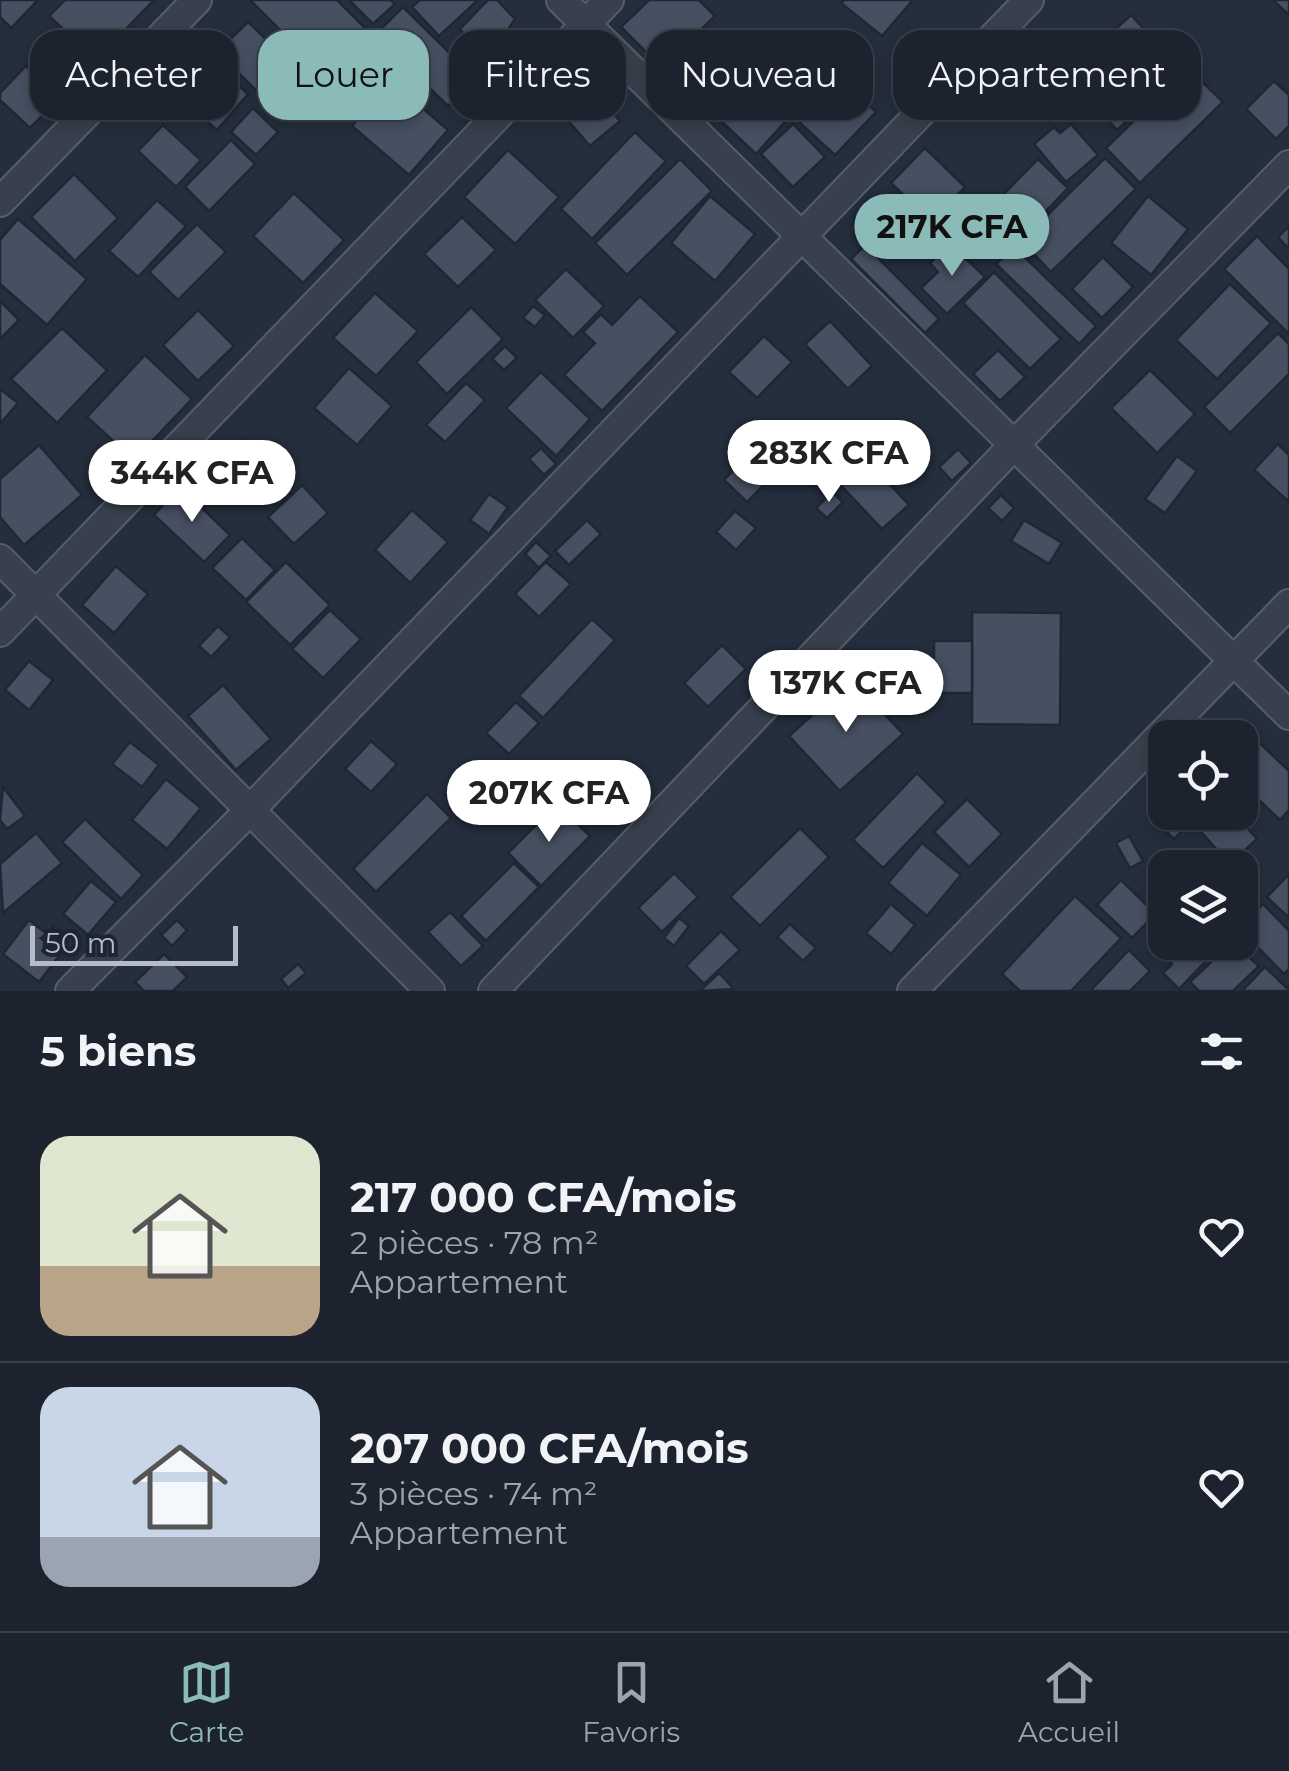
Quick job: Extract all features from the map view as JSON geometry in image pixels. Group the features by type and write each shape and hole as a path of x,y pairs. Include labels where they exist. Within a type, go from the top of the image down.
{"street":[{"path":"0,202 197,0"},
{"path":"561,0 1289,714"},
{"path":"0,632 609,0"},
{"path":"70,991 250,811 1029,0"},
{"path":"493,991 1013,446 1289,165"},
{"path":"0,558 430,991"},
{"path":"912,991 1289,604"}],"building":[{"path":"0,0 38,0 11,28 0,17"},
{"path":"65,0 154,0 125,30 64,30 49,16"},
{"path":"250,0 337,0 367,30 280,30"},
{"path":"349,0 391,0 395,4 373,24"},
{"path":"420,0 478,0 439,36 412,7"},
{"path":"488,0 497,0 515,19 512,30 460,29"},
{"path":"649,0 699,0 715,16 701,30 646,30 646,52 621,27"},
{"path":"913,0 882,36 841,3"},
{"path":"1273,0 1289,0 1289,15"},
{"path":"403,7 426,30 380,30"},
{"path":"1131,15 1145,30 1114,30"},
{"path":"248,22 258,32 258,92 238,73 238,32"},
{"path":"429,33 449,52 448,106 429,88"},
{"path":"26,66 30,70 30,120 38,120 30,128 0,100 0,93"},
{"path":"1201,81 1223,102 1140,183 1106,148 1135,120 1201,120"},
{"path":"1274,81 1289,95 1289,126 1276,139 1246,109"},
{"path":"238,85 248,94 238,106"},
{"path":"253,108 258,120 266,120 278,132 256,155 231,132"},
{"path":"429,114 448,130 409,175 352,126 357,120 429,120"},
{"path":"205,120 226,120 217,130"},
{"path":"568,120 619,120 620,121 590,146"},
{"path":"722,120 787,120 756,154"},
{"path":"803,120 868,120 835,155 800,123"},
{"path":"1108,120 1128,120 1117,130"},
{"path":"793,124 825,157 793,187 761,154"},
{"path":"1071,124 1098,155 1066,182 1034,144 1054,127 1060,133"},
{"path":"163,125 201,160 176,187 138,151"},
{"path":"635,132 666,161 592,239 561,209"},
{"path":"231,140 255,164 209,211 185,187"},
{"path":"925,148 965,187 931,222 891,183"},
{"path":"508,150 559,197 515,244 464,197"},
{"path":"1105,158 1136,189 1051,272 1021,241"},
{"path":"680,159 712,191 627,275 595,243"},
{"path":"1038,159 1068,188 1020,238 989,209"},
{"path":"74,174 118,218 75,261 31,217"},
{"path":"294,193 344,240 303,283 253,236"},
{"path":"710,196 755,234 715,281 671,243"},
{"path":"1148,196 1188,229 1151,275 1111,243"},
{"path":"157,200 186,226 138,277 109,251"},
{"path":"462,217 496,250 458,287 424,254"},
{"path":"18,219 87,279 47,325 0,284 0,240"},
{"path":"197,224 226,252 178,300 149,272"},
{"path":"1289,226 1289,249 1278,237"},
{"path":"1257,236 1289,269 1289,334 1224,269"},
{"path":"950,243 985,277 947,314 921,288 938,272 930,263"},
{"path":"865,245 939,319 925,333 851,259"},
{"path":"1014,247 1096,326 1079,344 996,264"},
{"path":"1103,257 1133,287 1102,318 1072,289"},
{"path":"566,269 604,306 573,338 535,300"},
{"path":"994,272 1061,339 1030,369 963,303"},
{"path":"1230,284 1271,323 1217,379 1176,340"},
{"path":"375,293 418,331 376,376 333,338"},
{"path":"640,296 678,332 602,411 564,375 595,343 583,332 601,314 612,325"},
{"path":"0,301 19,320 0,339"},
{"path":"533,306 545,315 535,327 523,318"},
{"path":"471,307 503,339 447,394 416,362"},
{"path":"198,310 234,346 198,381 163,345"},
{"path":"830,321 872,366 848,389 805,344"},
{"path":"62,328 107,370 57,423 11,379"},
{"path":"1278,333 1289,344 1289,374 1230,433 1204,407"},
{"path":"764,336 792,362 757,398 729,372"},
{"path":"505,346 517,358 504,370 492,359"},
{"path":"998,350 1025,377 1000,401 973,374"},
{"path":"145,355 192,399 134,460 87,417"},
{"path":"349,368 392,406 357,445 314,408"},
{"path":"1150,370 1195,414 1157,453 1111,408"},
{"path":"541,372 590,419 556,456 506,408"},
{"path":"466,383 485,400 445,442 426,425"},
{"path":"0,389 18,403 0,424"},
{"path":"772,431 795,453 747,502 724,480"},
{"path":"247,441 279,468 249,502 217,475"},
{"path":"1278,444 1289,455 1289,502 1254,470"},
{"path":"39,445 82,495 24,545 0,517 0,479"},
{"path":"541,448 556,464 544,475 529,459"},
{"path":"958,449 971,463 952,481 939,467"},
{"path":"859,451 909,505 882,529 832,476"},
{"path":"1177,456 1197,471 1165,513 1145,499"},
{"path":"302,485 328,513 294,544 268,517"},
{"path":"180,487 230,535 204,562 154,515"},
{"path":"832,492 843,502 827,518 816,508"},
{"path":"489,494 508,507 489,534 470,520"},
{"path":"1001,495 1014,508 1002,521 988,508"},
{"path":"412,510 448,542 410,583 375,550"},
{"path":"735,511 756,528 736,550 716,532"},
{"path":"587,520 601,534 569,565 555,551"},
{"path":"1024,520 1062,543 1049,564 1011,541"},
{"path":"242,538 275,570 246,600 212,568"},
{"path":"536,542 551,556 539,568 525,554"},
{"path":"286,562 330,605 290,645 246,602"},
{"path":"546,562 571,584 539,617 515,594"},
{"path":"116,566 148,594 114,633 82,605"},
{"path":"330,610 361,639 323,678 292,649"},
{"path":"972,612 1061,613 1060,725 972,724"},
{"path":"592,619 615,640 543,718 519,696"},
{"path":"218,626 230,637 211,657 199,646"},
{"path":"934,641 972,641 972,693 934,693"},
{"path":"722,645 746,669 708,707 684,683"},
{"path":"29,661 53,680 29,710 5,690"},
{"path":"852,679 903,734 840,791 789,736"},
{"path":"223,685 271,739 236,770 188,716"},
{"path":"516,702 539,723 509,754 486,733"},
{"path":"371,741 397,764 371,792 345,769"},
{"path":"1258,741 1289,771 1289,810 1280,820 1258,799"},
{"path":"130,742 159,765 142,787 112,764"},
{"path":"917,773 946,802 883,868 853,840"},
{"path":"166,779 201,808 167,849 132,820"},
{"path":"3,787 25,816 7,829 0,820"},
{"path":"427,794 451,818 376,892 353,869"},
{"path":"967,799 1002,834 969,867 934,832"},
{"path":"557,804 590,836 541,886 508,853"},
{"path":"85,819 143,875 121,899 62,842"},
{"path":"800,828 829,857 760,926 730,897"},
{"path":"1164,830 1183,830 1174,839"},
{"path":"1199,830 1249,830 1257,839 1245,850 1217,850"},
{"path":"36,833 62,863 3,913 0,864"},
{"path":"1129,836 1143,861 1130,868 1116,843"},
{"path":"922,843 961,875 927,916 888,883"},
{"path":"514,863 539,887 486,941 461,916"},
{"path":"674,873 698,897 662,932 638,908"},
{"path":"1289,874 1289,918 1267,897"},
{"path":"1121,880 1148,906 1148,922 1132,938 1097,905"},
{"path":"91,881 116,902 88,935 63,914"},
{"path":"1075,896 1121,938 1071,991 1020,991 1002,974"},
{"path":"891,904 915,925 891,954 866,933"},
{"path":"1263,904 1289,931 1289,969 1284,974 1258,947 1258,909"},
{"path":"450,912 483,946 461,966 428,932"},
{"path":"679,918 689,926 674,946 664,938"},
{"path":"29,920 65,948 39,982 3,954"},
{"path":"177,920 187,930 172,946 161,935"},
{"path":"790,924 816,948 803,961 777,937"},
{"path":"721,931 740,950 704,984 686,966"},
{"path":"1129,950 1150,971 1130,991 1090,991"},
{"path":"164,954 187,977 173,991 144,991 135,982"},
{"path":"1168,960 1207,960 1179,989 1163,973 1172,964"},
{"path":"1213,960 1252,960 1259,966 1233,991 1199,991 1190,982"},
{"path":"298,964 306,973 288,988 281,979"},
{"path":"1265,967 1289,990 1289,991 1242,991"},
{"path":"719,973 734,989 700,991"}]}
